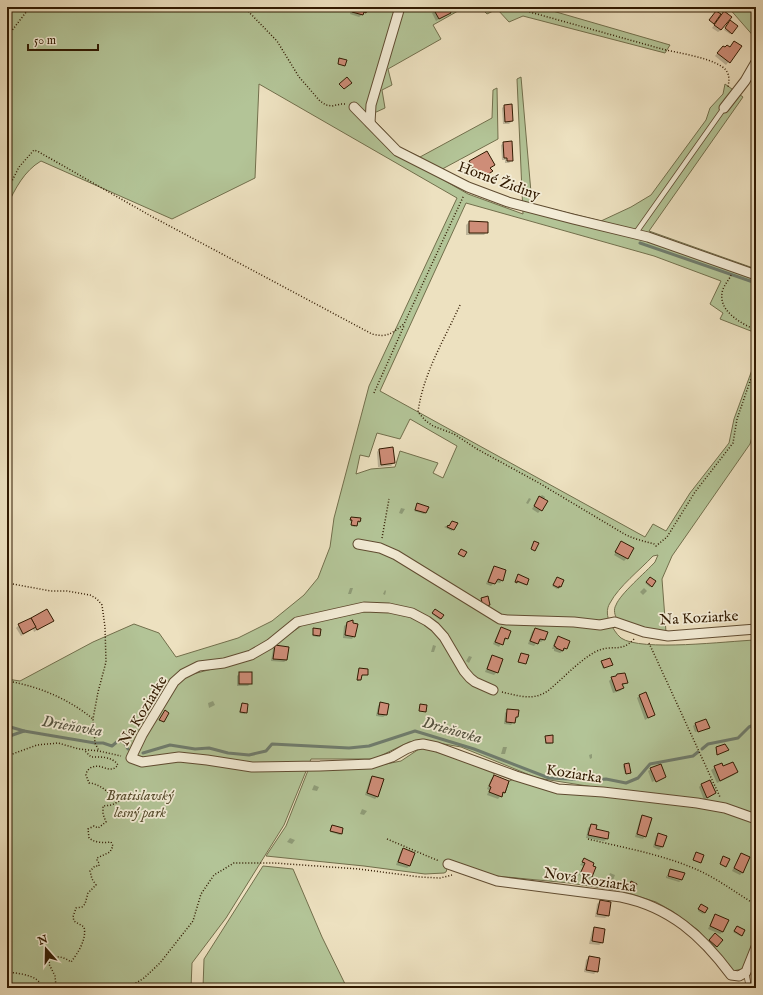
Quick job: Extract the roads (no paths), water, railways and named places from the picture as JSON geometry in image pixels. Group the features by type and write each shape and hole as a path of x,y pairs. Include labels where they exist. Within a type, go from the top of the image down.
{"street":[{"path":"370,123 371,105 400,7"},
{"path":"724,108 745,81 756,62"},
{"name":"Horné Židiny","path":"354,107 397,151 468,187 508,202 664,242 756,275"},
{"name":"Na Koziarke","path":"358,544 380,548 396,556 500,619 574,622 600,625 615,622 642,631 668,636 756,629"},
{"name":"Na Koziarke","path":"131,758 142,736 174,682 183,674 199,666 224,663 251,655 270,644 297,622 339,614 364,607 378,607 412,613 427,621 444,637 464,671 470,678 475,682 493,690"},
{"name":"Koziarka","path":"131,758 142,762 179,757 252,767 371,764 392,757 406,749 423,744 436,747 516,776 558,789 602,792 725,808 756,818"},
{"name":"Nová Koziarka","path":"448,864 497,881 621,897 638,901 654,907 685,925 710,948 731,975 739,976 746,972"},
{"path":"746,972 756,947"}],"lane":[{"path":"635,234 724,108"},
{"path":"746,972 749,988"}],"waterway":[{"path":"640,243 756,283"},
{"name":"Drieňovka","path":"702,749 708,744 738,738 749,727 756,724"},
{"path":"7,726 24,731"},
{"name":"Drieňovka","path":"7,737 24,731 95,743 103,743 112,746 118,741 123,741 128,749"},
{"name":"Drieňovka","path":"143,753 170,745 195,749 209,748 228,753 249,755 266,751 272,744 349,748 369,746 415,731 474,749 549,778 589,780 606,779 626,783 638,778 650,764 693,756 698,752"}],"park label":[{"name":"Bratislavský lesný park","path":"140,804"}]}
